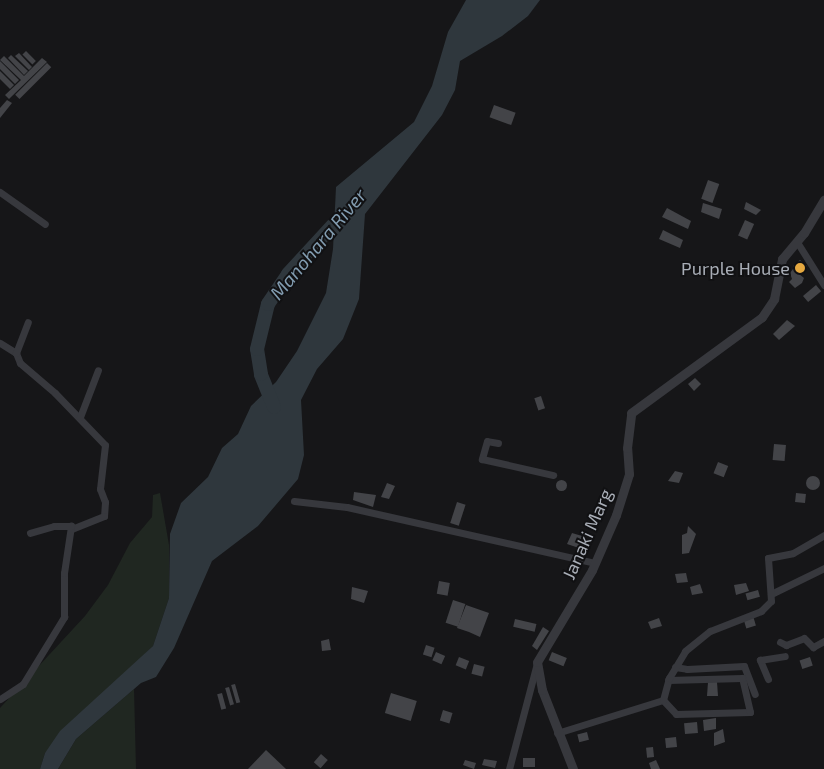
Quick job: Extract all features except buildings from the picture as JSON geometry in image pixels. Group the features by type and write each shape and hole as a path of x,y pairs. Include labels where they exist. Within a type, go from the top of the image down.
{"street":[{"path":"0,192 45,224"},
{"name":"Janaki Marg","path":"537,662 596,563 624,493 629,474 627,448 631,413 762,317 774,299 782,259 797,242 824,200"},
{"path":"797,242 824,285"},
{"path":"16,353 28,322"},
{"path":"0,343 16,353 20,363 80,418 105,445 100,489 104,516 72,529"},
{"path":"80,418 98,370"},
{"path":"498,444 487,441 482,459 553,475"},
{"path":"294,501 348,507 596,563"},
{"path":"30,533 67,524 72,529"},
{"path":"0,699 23,684 64,617 64,573 72,529"},
{"path":"663,700 668,680 684,651 710,631 761,611 771,601 768,558 793,553 824,535"},
{"path":"771,594 824,568"},
{"path":"780,642 786,645 804,638 813,647 824,641"},
{"path":"768,679 760,660 785,656"},
{"path":"537,662 542,690 557,733 573,769"},
{"path":"508,769 537,662"},
{"path":"675,667 687,669 744,666 755,694"},
{"path":"663,700 676,714 750,712 742,678 668,680"},
{"path":"557,733 663,700"}],"shaded area":[{"path":"466,0 540,0 528,16 502,36 460,61 455,90 442,115 365,214 359,299 343,339 317,369 301,400 304,455 298,479 258,526 212,561 174,648 156,677 141,683 76,739 58,769 40,769 45,753 60,731 153,646 169,598 170,534 181,503 208,477 222,448 238,434 251,406 276,382 297,351 326,293 333,249 336,187 414,122 432,86 448,32"},
{"path":"160,493 169,545 169,598 153,646 45,753 40,769 0,769 0,708 85,616 108,585 130,543 152,517 153,495"},
{"path":"134,689 136,769 58,769 76,739"}],"waterway":[{"name":"Manohara River","path":"274,407 261,374 257,349 268,304 288,274 346,211"}],"place":[{"name":"Purple House","path":"800,268"}]}
